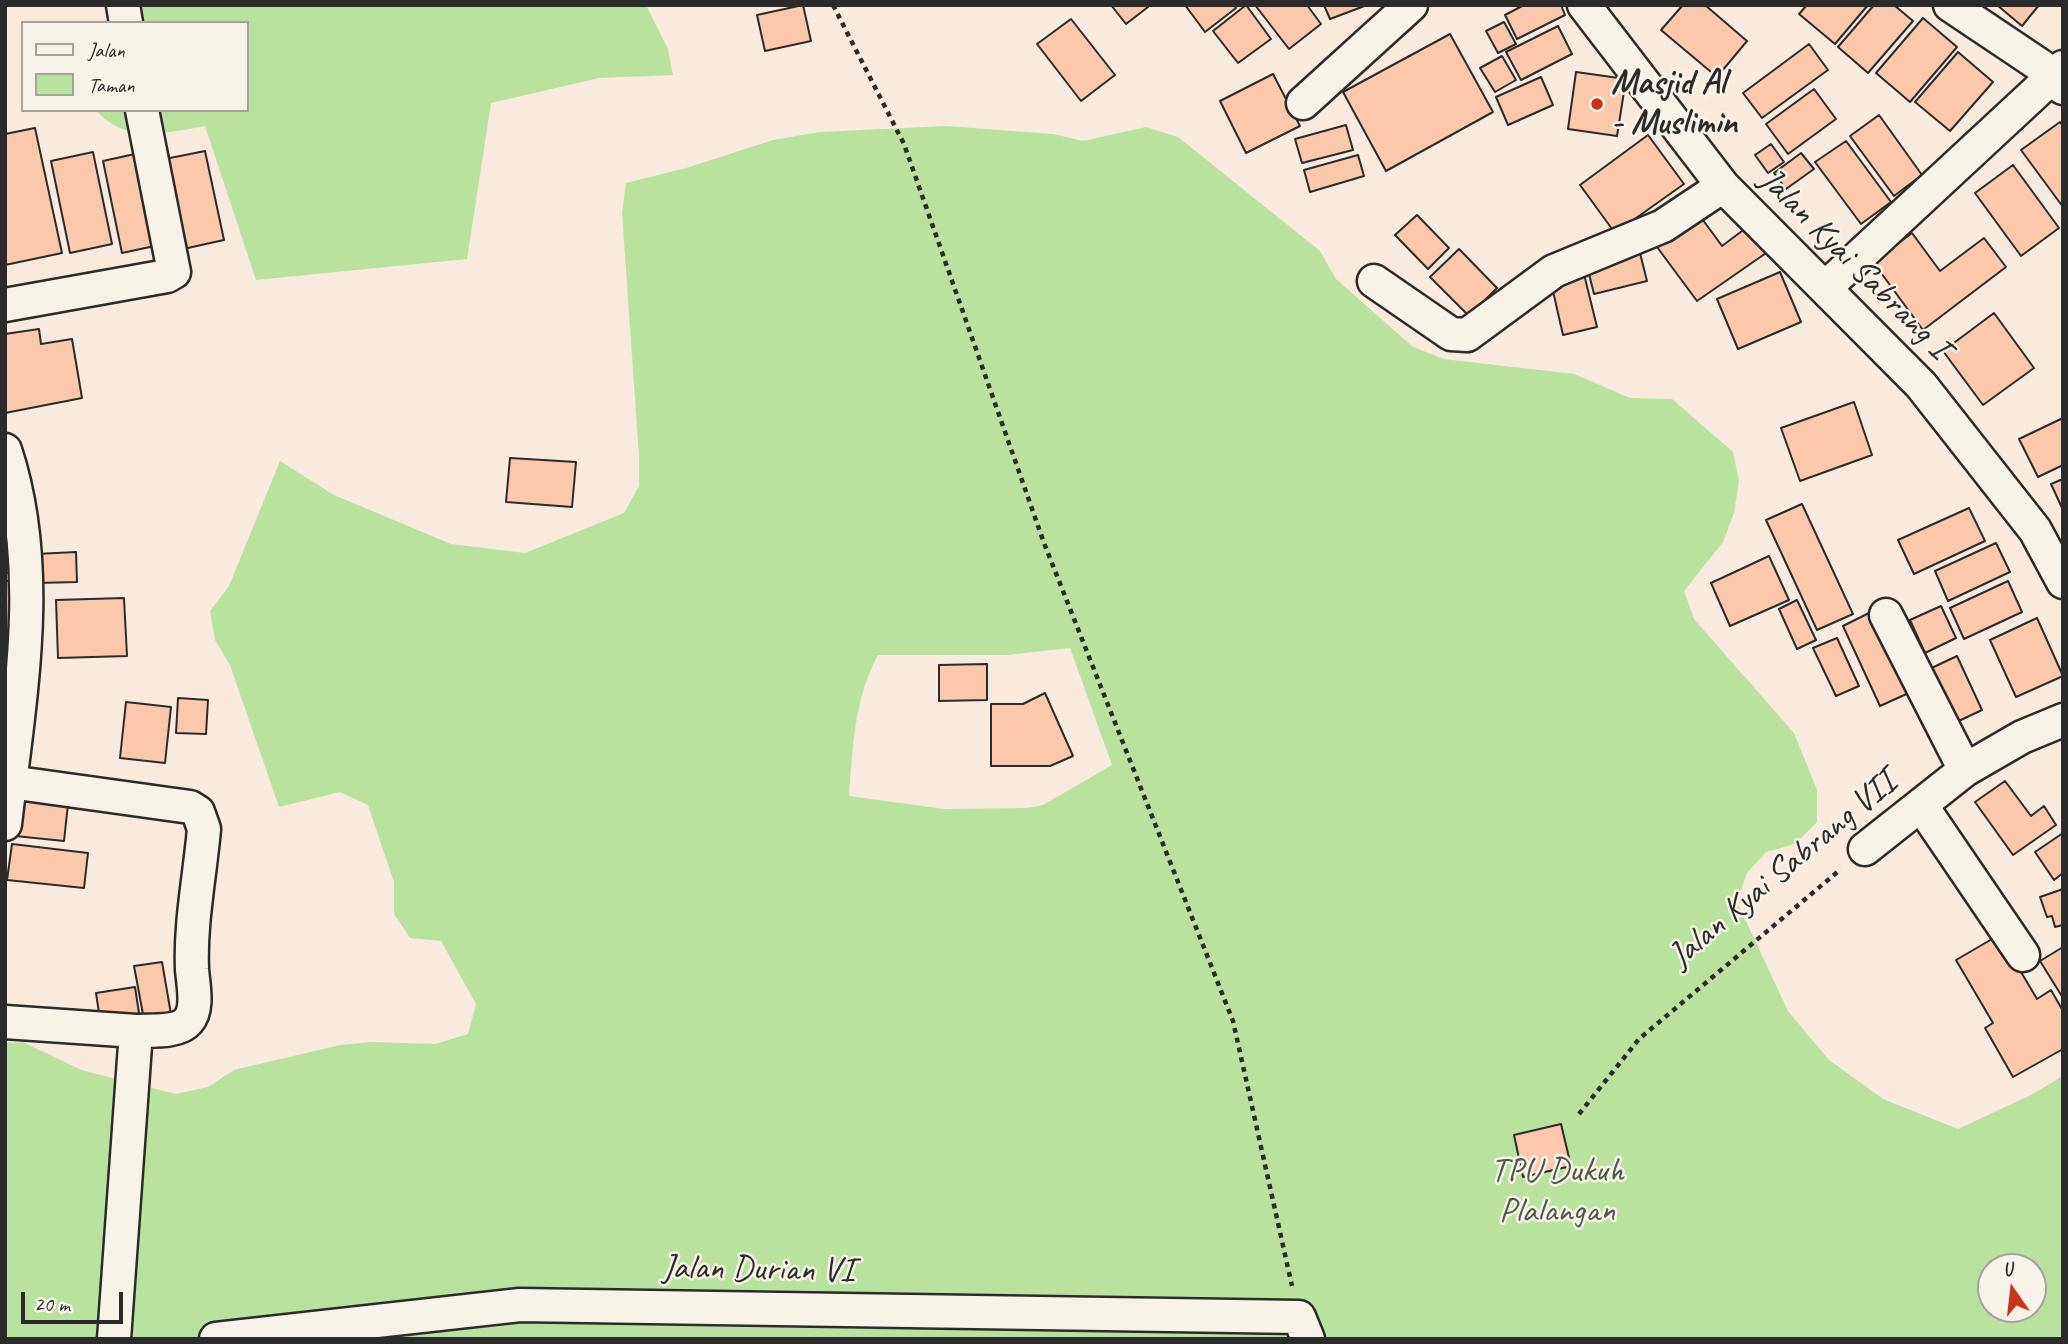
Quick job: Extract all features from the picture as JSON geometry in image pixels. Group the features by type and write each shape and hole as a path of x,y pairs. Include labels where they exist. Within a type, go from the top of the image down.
{"street":[{"path":"1303,103 1410,5"},
{"name":"Jalan Kyai Sabrang I","path":"1584,5 1723,187 1922,385 2035,530 2063,582"},
{"path":"1825,288 2060,77 1950,5"},
{"path":"5,305 167,276 174,271 142,112"},
{"path":"1374,281 1451,334 1467,335 1554,271 1663,226 1723,187"},
{"path":"5,450 16,484 15,579 25,610 24,672 5,824"},
{"path":"1886,615 1965,770"},
{"name":"Jalan Kyai Sabrang VII","path":"1865,849 1965,770 2022,737 2063,720"},
{"path":"5,1022 136,1031 185,1025 191,1018 194,1004 192,955 204,829 202,819 190,807 10,782"},
{"path":"1921,805 2023,955"},
{"path":"114,1339 136,1031"},
{"name":"Jalan Durian VI","path":"216,1339 520,1305 1303,1328"}],"path":[{"path":"833,5 904,144 1044,543 1233,1021 1303,1328"},
{"name":"Jalan Kyai Sabrang VII","path":"1579,1114 1639,1039 1865,849"}],"green space":[{"path":"106,5 646,5 668,49 673,75 599,78 491,103 467,259 256,280 205,126 146,133 119,127 98,112 248,112 248,21 109,21"},
{"name":"TPU Dukuh Plalangan","path":"946,126 1053,134 1083,141 1146,127 1178,137 1320,251 1336,279 1413,347 1444,359 1574,374 1630,398 1672,399 1733,452 1739,481 1734,513 1723,542 1684,591 1694,619 1794,733 1817,790 1817,822 1795,844 1766,852 1747,873 1737,902 1788,1011 1829,1060 1883,1099 1958,1129 2031,1095 2063,1076 2063,1339 5,1339 5,1043 23,1042 81,1070 176,1094 208,1087 234,1070 340,1045 372,1042 435,1044 468,1034 476,1004 441,941 410,938 394,914 394,882 368,805 340,792 279,807 230,665 215,640 210,611 229,586 280,461 334,495 451,544 525,553 624,513 639,486 622,213 626,183 686,168 773,140 820,132","holes":["1070,648 1112,765 1043,805 1027,808 944,809 849,796 859,706 878,655 1007,655"]}],"building":[{"path":"803,5 811,41 765,51 757,15"},
{"path":"1111,5 1146,5 1148,7 1126,24"},
{"path":"1185,5 1234,5 1236,8 1205,32"},
{"path":"1246,5 1271,39 1238,63 1213,31"},
{"path":"1255,5 1307,5 1321,24 1289,49"},
{"path":"1324,5 1367,5 1330,19"},
{"path":"1524,5 1561,5 1565,15 1517,39 1505,15"},
{"path":"1683,5 1705,5 1747,41 1717,77 1661,30"},
{"path":"1807,5 1868,5 1835,44 1799,14"},
{"path":"1874,5 1894,5 1913,21 1868,73 1838,47"},
{"path":"1997,5 2039,5 2022,26"},
{"path":"1923,18 1957,47 1910,102 1876,73"},
{"path":"1071,19 1115,75 1081,101 1037,44"},
{"path":"1504,22 1516,44 1498,53 1486,31"},
{"path":"1558,26 1572,54 1521,80 1506,52"},
{"path":"1450,34 1493,112 1386,171 1343,92"},
{"path":"1809,44 1828,70 1762,118 1743,93"},
{"path":"1958,52 1993,82 1950,131 1915,102"},
{"path":"1502,56 1516,80 1495,92 1480,68"},
{"name":"Masjid Al - Muslimin","path":"1576,72 1626,79 1617,136 1568,129"},
{"path":"1273,74 1300,126 1246,153 1220,101"},
{"path":"1541,77 1553,105 1508,125 1496,97"},
{"path":"1814,89 1836,119 1788,154 1766,124"},
{"path":"1879,115 1922,175 1894,196 1850,136"},
{"path":"2060,122 2063,126 2063,207 2021,150"},
{"path":"1346,125 1353,150 1302,163 1295,139"},
{"path":"35,128 62,253 5,265 5,134"},
{"path":"1648,135 1684,184 1615,233 1580,185"},
{"path":"1846,141 1891,202 1861,224 1815,162"},
{"path":"1771,144 1784,162 1768,173 1755,155"},
{"path":"205,151 224,240 174,251 155,161"},
{"path":"93,152 112,244 70,253 51,161"},
{"path":"144,152 164,244 122,253 103,161"},
{"path":"1801,153 1814,169 1786,189 1774,173"},
{"path":"1358,155 1364,176 1310,192 1304,170"},
{"path":"2013,165 2059,228 2021,256 1975,193"},
{"path":"1417,215 1449,248 1428,269 1395,235"},
{"path":"1700,216 1722,246 1750,225 1769,251 1697,301 1657,247"},
{"path":"1912,233 1940,271 1984,238 2006,267 1923,330 1873,262"},
{"path":"1459,249 1497,288 1469,316 1430,277"},
{"path":"1639,249 1647,281 1594,294 1586,262"},
{"path":"1583,270 1597,327 1563,335 1550,278"},
{"path":"1780,272 1801,322 1738,349 1717,299"},
{"path":"1994,313 2034,368 1983,405 1943,351"},
{"path":"39,329 41,344 72,339 82,398 5,413 5,334"},
{"path":"1854,402 1872,455 1800,481 1781,428"},
{"path":"2063,418 2063,465 2038,477 2019,439"},
{"path":"510,458 576,462 572,507 506,502"},
{"path":"5,471 10,573 5,573"},
{"path":"2063,479 2063,510 2051,484"},
{"path":"1802,504 1853,614 1817,630 1766,520"},
{"path":"1969,508 1985,541 1914,574 1898,540"},
{"path":"1996,543 2010,572 1948,601 1935,571"},
{"path":"76,552 77,582 37,583 36,554"},
{"path":"1769,556 1789,600 1730,626 1711,583"},
{"path":"5,581 10,581 14,692 5,692"},
{"path":"2008,581 2022,612 1964,639 1950,608"},
{"path":"124,598 127,656 58,658 56,600"},
{"path":"1797,600 1816,640 1797,649 1779,609"},
{"path":"1941,606 1956,638 1925,653 1910,620"},
{"path":"1873,611 1911,692 1880,706 1843,626"},
{"path":"2037,618 2063,676 2016,697 1990,640"},
{"path":"1837,638 1859,686 1836,696 1813,648"},
{"path":"1957,656 1982,710 1946,727 1921,673"},
{"path":"987,664 987,700 939,701 939,665"},
{"path":"1045,693 1073,756 1050,766 991,766 991,704 1023,704"},
{"path":"178,698 208,700 206,734 176,733"},
{"path":"126,702 171,707 165,763 120,758"},
{"path":"2005,781 2031,816 2044,806 2056,825 2013,855 1975,802"},
{"path":"19,799 68,804 64,841 15,836"},
{"path":"2063,833 2063,873 2054,880 2035,852"},
{"path":"12,844 88,853 84,888 7,880"},
{"path":"2063,889 2063,925 2055,927 2052,916 2047,917 2040,897"},
{"path":"1999,935 2037,999 2051,990 2063,1011 2063,1049 2013,1077 1985,1028 1993,1023 1956,960"},
{"path":"2063,947 2063,998 2040,961"},
{"path":"162,962 172,1020 145,1025 134,966"},
{"path":"135,987 140,1020 101,1026 96,993"},
{"path":"1561,1124 1571,1166 1523,1177 1514,1135"}],"place":[{"name":"Masjid Al - Muslimin","path":"1597,104"}]}
